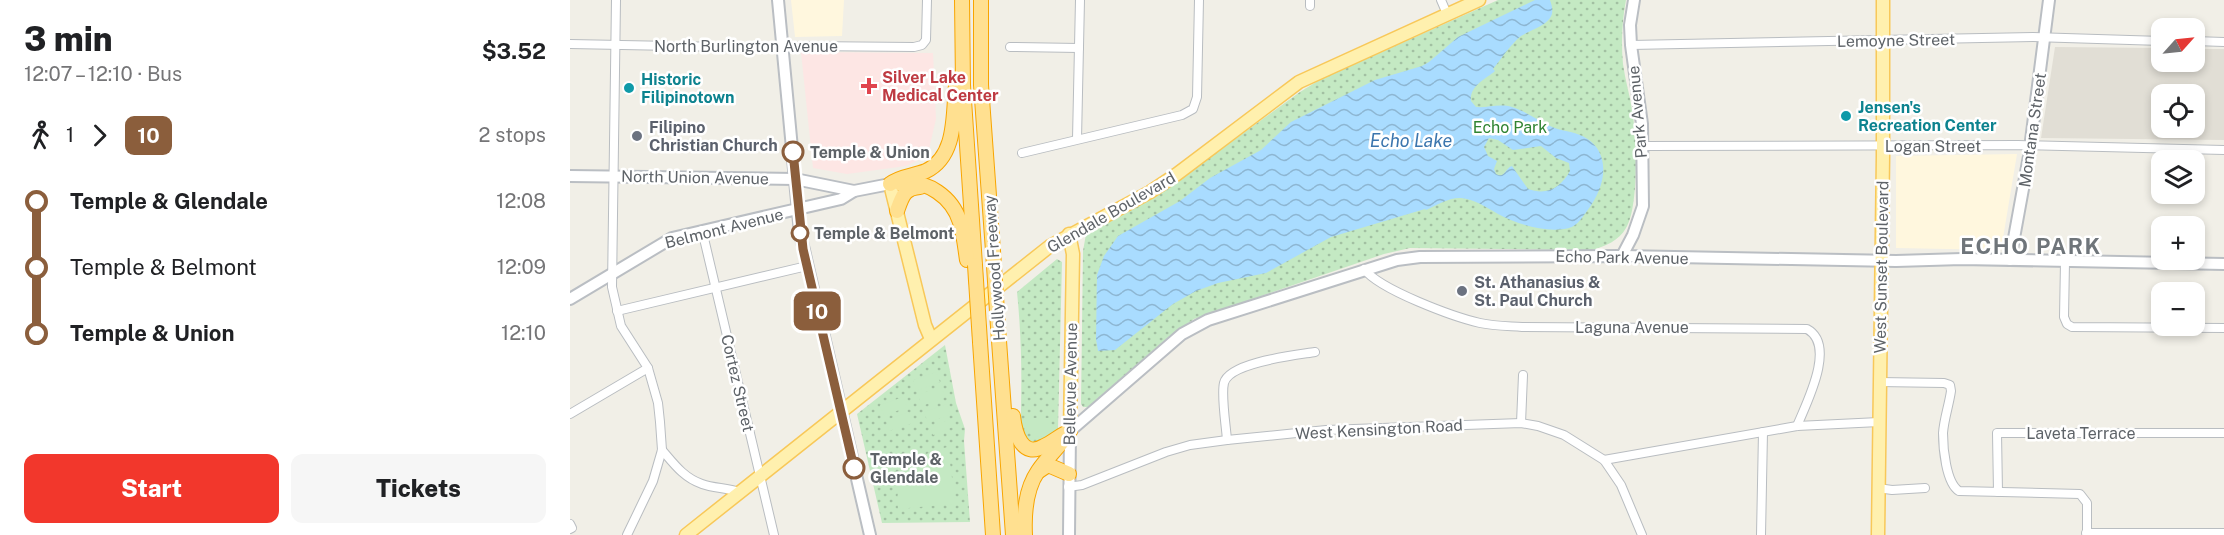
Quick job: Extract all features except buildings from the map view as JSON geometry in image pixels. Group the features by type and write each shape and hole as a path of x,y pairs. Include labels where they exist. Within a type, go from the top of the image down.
{"highway":[{"name":"Hollywood Freeway","path":"962,0 972,268 980,342 993,535"},
{"name":"Hollywood Freeway","path":"981,0 981,85 1013,535"},
{"path":"890,184 899,178 928,170 940,161 948,148 962,32"},
{"path":"890,184 917,183 939,194"},
{"path":"897,211 903,194 912,188 926,187 939,194 952,207 960,223 972,268"},
{"path":"998,327 1009,383 1015,433 1020,443 1036,450 1070,431"},
{"path":"1025,535 1026,500 1037,472 1070,431"},
{"path":"1037,472 1048,465 1069,481"}],"main road":[{"name":"Glendale Boulevard","path":"686,535 1041,252 1069,234 1159,186 1299,82 1479,0"},
{"name":"West Sunset Boulevard","path":"1878,535 1883,0"},
{"path":"890,184 925,325 931,339"},
{"name":"Bellevue Avenue","path":"1069,234 1073,254 1070,431"}],"street":[{"path":"616,0 612,286 621,326 648,368 658,403 662,450 653,481 627,535"},
{"path":"778,0 798,209 807,266 870,535"},
{"name":"North Burlington Avenue","path":"570,44 783,48 806,46 914,47 922,45 926,40 927,0"},
{"path":"1077,139 1080,0"},
{"path":"1022,153 1182,115 1193,109 1197,97 1199,0"},
{"path":"1441,0 1447,14"},
{"name":"Park Avenue","path":"1622,256 1634,235 1643,206 1639,102 1631,45 1631,10 1634,0"},
{"name":"Montana Street","path":"2010,260 2031,146 2049,0"},
{"name":"Lemoyne Street","path":"1631,45 2044,37 2151,41"},
{"path":"2205,41 2224,42"},
{"path":"1010,46 1079,48"},
{"name":"Logan Street","path":"1642,146 2031,146 2224,150"},
{"name":"North Union Avenue","path":"570,176 795,179 854,191"},
{"name":"Belmont Avenue","path":"570,299 672,238 841,199 854,191 890,184"},
{"name":"Cortez Street","path":"702,230 774,535"},
{"name":"Echo Park Avenue","path":"1070,431 1182,334 1199,324 1397,260 1420,257 1622,256 2224,264"},
{"path":"2065,262 2064,317 2067,324 2072,327 2224,328"},
{"path":"617,311 807,266"},
{"name":"Laguna Avenue","path":"1364,269 1384,285 1456,317 1483,324 1522,327 1807,329 1816,336 1819,343 1820,361 1797,426"},
{"path":"1227,440 1223,384 1230,375 1275,357 1316,352"},
{"path":"570,414 648,368"},
{"path":"1521,423 1523,375"},
{"path":"1879,382 1950,385 1951,391 1943,432 1945,458 1950,481 1959,491 2080,494 2087,503 2086,534 2224,533"},
{"path":"1604,460 1639,452 1797,426 1879,422"},
{"name":"West Kensington Road","path":"1069,481 1082,485 1166,452 1190,445 1227,440 1326,430 1521,423 1564,435 1604,460 1621,485 1642,535"},
{"name":"Bellevue Avenue","path":"1069,535 1070,431"},
{"path":"1761,535 1763,432"},
{"name":"Laveta Terrace","path":"1998,492 1997,432 2224,433"},
{"path":"662,450 678,469 695,481 703,485 739,492"},
{"path":"1878,488 1892,490 1926,488"}],"shaded area":[{"path":"791,0 844,0 842,36 795,37"},
{"path":"2055,47 2151,48 2151,72 2205,72 2205,49 2224,49 2224,140 2041,138"},
{"name":"Silver Lake Medical Center","path":"801,52 933,53 936,119 929,149 919,160 906,166 847,174 813,168"},
{"path":"2017,154 2001,250 1896,248 1896,156"}],"green space":[{"name":"Echo Park","path":"1498,0 1626,0 1622,56 1634,121 1636,171 1630,218 1626,228 1616,240 1592,250 1410,248 1384,254 1194,319 1166,339 1088,407 1083,407 1081,404 1083,251 1086,234 1157,196 1321,79"},
{"path":"1057,259 1062,262 1058,429 1047,438 1034,442 1026,437 1021,424 1021,351 1017,292"},
{"path":"945,345 956,403 965,429 970,522 882,523 857,414"},
{"path":"936,372 940,382 916,391 913,380"},
{"path":"941,386 945,397 922,406 918,395"},
{"path":"903,397 907,407 884,416 880,405"},
{"path":"947,404 951,414 928,423 924,412"},
{"path":"909,412 913,423 889,431 886,420"},
{"path":"953,418 955,426 933,435 930,427"},
{"path":"1026,418 1051,418 1054,431 1043,436 1034,436 1028,430"},
{"path":"948,447 955,501 952,504 898,509 899,485 909,467 925,454"}],"water":[{"name":"Echo Lake","path":"1535,0 1550,0 1552,12 1550,18 1513,43 1493,69 1495,71 1475,87 1471,101 1476,107 1503,105 1512,107 1552,127 1581,135 1592,143 1603,162 1603,174 1595,199 1578,223 1572,227 1556,230 1538,228 1513,221 1471,200 1452,199 1426,210 1331,237 1266,273 1218,283 1196,291 1173,304 1115,350 1098,351 1096,339 1097,275 1104,256 1118,236 1180,201 1210,178 1261,150 1291,122 1375,80 1422,66 1458,37","holes":["1489,138 1498,140 1513,150 1541,146 1556,158 1569,163 1570,171 1553,189 1548,191 1528,189 1512,166 1503,174 1496,174 1494,169 1497,161 1488,156 1484,147"]}],"bus line":[{"name":"10","path":"793,152 803,249 854,468"}],"place":[{"name":"Silver Lake Medical Center","path":"869,86"},
{"name":"Historic Filipinotown","path":"629,88"},
{"name":"Jensen's Recreation Center","path":"1846,116"},
{"name":"Filipino Christian Church","path":"637,136"},
{"name":"Temple & Union","path":"793,152"},
{"name":"Temple & Belmont","path":"800,233"},
{"name":"St. Athanasius & St. Paul Church","path":"1462,291"},
{"name":"Temple & Glendale","path":"854,468"}],"district":[{"name":"ECHO PARK","path":"2031,246"}]}
